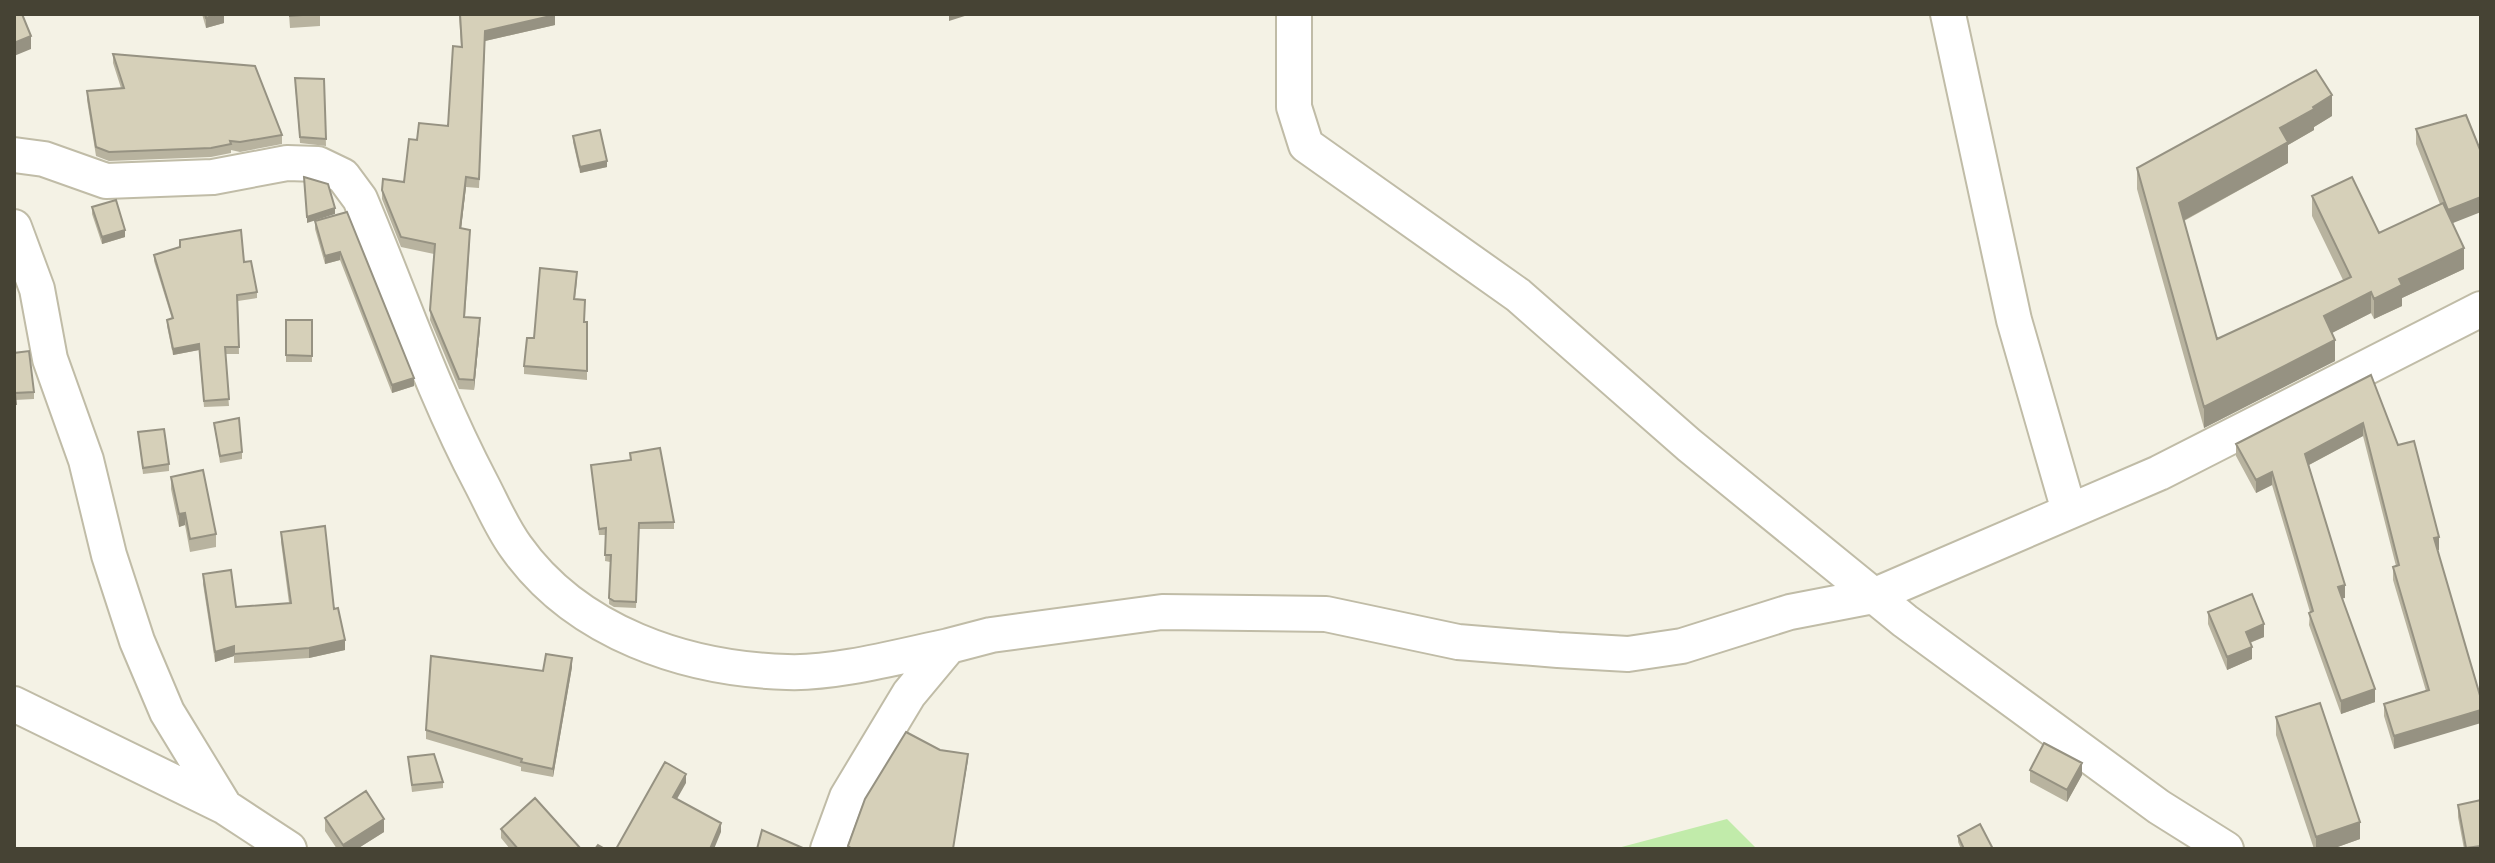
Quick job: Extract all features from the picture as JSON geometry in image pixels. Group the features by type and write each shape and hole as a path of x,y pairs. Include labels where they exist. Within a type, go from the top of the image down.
{"street":[{"path":"1294,14 1294,107 1306,145 1518,295 1689,445 1873,596 2159,807 2226,849"},
{"path":"1948,14 2014,320 2069,511"},
{"path":"14,155 44,159 106,181 213,177 287,163 318,164 343,176 360,199 453,429 516,548 583,613 621,634 670,654 723,666 790,673 949,646 991,635 1162,612 1326,614 1458,642 1628,654 1682,646 1790,612 1873,596 2159,473 2481,309"},
{"path":"14,227 37,289 50,359 86,460 109,555 137,641 167,712 225,807"},
{"path":"828,849 847,797 909,694 949,646"},
{"path":"14,704 225,807 289,849"}],"green space":[{"path":"1727,819 1757,849 1614,849"}],"building":[{"path":"14,14 22,14 31,36 14,43"},
{"path":"460,14 555,15 485,31 479,179 466,177 460,228 470,230 464,317 480,318 474,380 459,379 430,310 435,244 401,237 382,190 383,179 404,182 409,139 417,140 419,123 448,126 453,46 462,47"},
{"path":"113,54 255,66 282,135 230,141 231,144 211,148 109,152 96,147 87,91 124,88"},
{"path":"2316,70 2332,95 2280,128 2288,142 2179,203 2217,339 2351,277 2312,196 2352,177 2379,233 2443,203 2464,248 2399,279 2402,285 2374,299 2371,292 2324,316 2335,340 2204,407 2137,168"},
{"path":"295,78 324,79 326,139 300,137"},
{"path":"2466,115 2481,152 2481,197 2448,210 2416,129"},
{"path":"600,130 607,161 580,167 573,136"},
{"path":"304,177 328,184 335,208 307,217"},
{"path":"116,200 125,230 102,237 92,207"},
{"path":"347,212 414,378 392,385 340,252 325,256 315,221"},
{"path":"241,230 244,262 251,261 257,292 237,295 239,347 225,347 229,399 204,401 199,344 173,349 167,320 173,318 154,255 180,247 180,240"},
{"path":"540,268 577,272 574,299 585,300 587,371 524,366 527,338 534,338"},
{"path":"286,320 312,320 312,356 286,355"},
{"path":"29,351 34,392 15,393 14,404 14,353"},
{"path":"2371,375 2398,445 2414,441 2439,537 2434,538 2481,699 2481,710 2394,736 2384,704 2429,690 2393,567 2399,565 2363,423 2305,454 2345,585 2338,587 2375,689 2341,701 2309,613 2313,611 2272,472 2256,480 2236,444"},
{"path":"239,418 242,452 220,456 214,423"},
{"path":"164,429 169,464 143,468 138,432"},
{"path":"660,448 674,522 639,523 636,602 614,601 609,598 611,555 605,555 606,528 599,529 591,465 631,460 630,453"},
{"path":"203,470 216,534 190,539 185,513 179,514 171,477"},
{"path":"325,526 334,609 338,608 345,640 309,648 234,654 234,646 215,652 203,574 231,570 236,607 291,603 281,532"},
{"path":"2252,594 2264,624 2246,632 2252,647 2227,657 2208,612"},
{"path":"546,654 572,658 553,769 521,762 522,759 426,730 431,656 543,671"},
{"path":"2320,703 2360,822 2316,837 2276,717"},
{"path":"906,732 940,750 968,754 953,849 852,849 848,846 865,799"},
{"path":"2044,743 2082,763 2067,790 2030,770"},
{"path":"434,754 443,782 412,785 408,757"},
{"path":"665,762 686,774 673,797 721,823 710,849 616,849"},
{"path":"366,791 384,819 343,845 325,818"},
{"path":"535,798 581,849 518,849 501,829"},
{"path":"2481,800 2481,846 2466,848 2458,805"},
{"path":"1980,824 1993,849 1964,849 1958,836"},
{"path":"762,830 805,849 757,849"}]}
